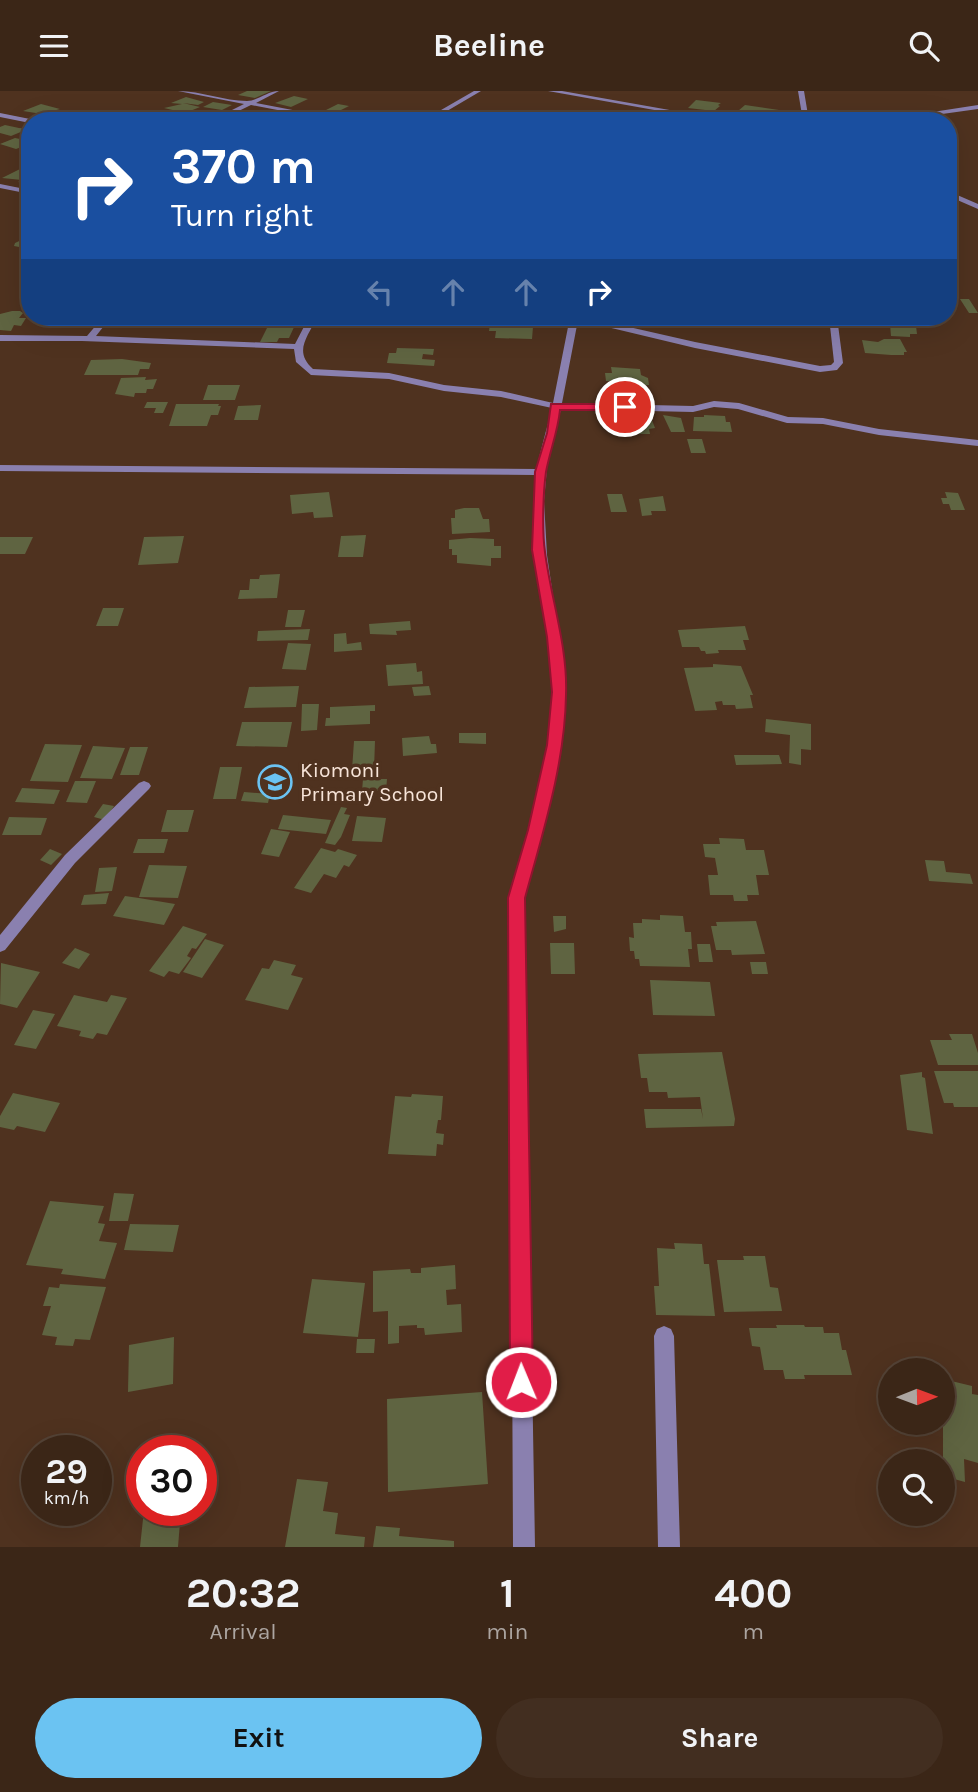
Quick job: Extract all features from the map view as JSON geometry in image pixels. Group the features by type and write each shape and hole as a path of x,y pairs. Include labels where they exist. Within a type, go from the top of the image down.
{"street":[{"path":"181,91 294,112"},
{"path":"231,112 276,91"},
{"path":"441,112 478,91"},
{"path":"551,91 676,112"},
{"path":"594,98 604,91"},
{"path":"799,92 804,112"},
{"path":"942,112 978,107"},
{"path":"0,115 21,119"},
{"path":"0,186 21,190"},
{"path":"957,197 978,207"},
{"path":"89,339 100,326"},
{"path":"308,326 298,347 300,362 311,372 389,376 444,388 501,394 555,406 693,409 714,404 739,407 787,420 824,421 879,432 978,443"},
{"path":"524,1547 517,898 555,745 559,692 553,637 538,550 541,472 552,433 555,406 573,326"},
{"path":"614,326 820,369 834,368 839,363 834,326"},
{"path":"0,338 298,347"},
{"path":"0,468 541,472"},
{"path":"0,946 70,859 144,786"},
{"path":"664,1336 669,1547"}],"building":[{"path":"247,91 271,91 255,98 238,95"},
{"path":"294,96 308,99 291,107 275,103"},
{"path":"186,97 204,102 198,105 183,103 200,107 188,112 164,108 182,104 171,103"},
{"path":"696,100 721,103 714,111 688,108"},
{"path":"213,102 232,105 222,110 203,107"},
{"path":"41,104 60,109 49,112 23,111"},
{"path":"338,104 349,106 337,112 322,112"},
{"path":"745,105 779,110 777,112 738,111"},
{"path":"5,125 21,128 21,132 11,136 0,133 0,127"},
{"path":"15,138 21,139 21,147 16,149 0,144"},
{"path":"21,168 21,180 2,178"},
{"path":"21,240 21,247 14,246"},
{"path":"960,299 969,299 978,313 969,313"},
{"path":"20,311 21,326 14,325 11,331 0,330 0,314"},
{"path":"268,326 295,326 289,338 279,338 277,342 260,342"},
{"path":"490,326 533,327 532,339 495,338 496,331 489,331"},
{"path":"890,326 916,326 917,334 910,334 910,337 891,336"},
{"path":"884,339 900,339 907,352 904,352 904,355 865,353 862,340 878,342"},
{"path":"397,348 434,349 433,355 423,354 422,359 435,360 434,366 387,363 389,353 396,353"},
{"path":"122,359 151,363 149,369 140,369 138,375 84,375 91,360"},
{"path":"611,367 640,369 641,375 648,378 649,385 611,386 611,381 606,381 605,373 612,373"},
{"path":"146,377 145,380 157,379 153,389 147,389 146,393 135,393 134,397 115,394 121,378"},
{"path":"208,385 240,385 235,400 203,400"},
{"path":"147,402 168,402 163,413 154,413 156,408 144,408"},
{"path":"176,404 221,406 218,415 211,415 207,426 169,426"},
{"path":"261,405 258,420 234,420 238,406"},
{"path":"608,412 650,415 655,428 649,429 650,434 622,434 621,428 620,434 610,433"},
{"path":"663,415 681,418 685,432 671,432"},
{"path":"725,416 726,422 730,422 732,432 693,431 694,417"},
{"path":"687,439 702,439 706,453 691,453"},
{"path":"329,492 333,517 314,518 313,512 292,514 290,495"},
{"path":"945,492 958,493 965,510 951,510 949,504 943,504 941,498 947,498"},
{"path":"607,494 622,494 627,512 611,512"},
{"path":"663,496 666,511 651,511 652,515 642,516 639,499"},
{"path":"479,508 483,519 489,519 490,532 452,534 451,518 455,518 455,510"},
{"path":"366,535 363,557 338,557 341,536"},
{"path":"184,536 178,563 138,565 144,537"},
{"path":"0,537 33,537 25,554 0,554"},
{"path":"494,539 494,546 501,546 501,558 491,558 491,566 457,563 457,555 452,555 452,549 449,549 449,540"},
{"path":"280,574 277,598 238,599 240,590 249,590 250,579 259,579 260,575"},
{"path":"103,608 124,608 118,626 96,626"},
{"path":"288,610 305,610 301,627 285,627"},
{"path":"410,621 411,630 396,631 397,635 370,634 369,624"},
{"path":"745,626 749,640 743,640 746,650 718,650 719,653 706,654 699,647 682,647 678,630"},
{"path":"310,629 308,640 257,641 258,631"},
{"path":"346,633 347,644 361,642 362,650 334,652 334,634"},
{"path":"288,643 311,644 306,670 282,669"},
{"path":"416,663 417,672 422,671 423,684 388,686 386,665"},
{"path":"713,664 741,666 753,695 750,695 753,708 736,709 735,705 723,705 722,701 715,702 717,710 695,711 684,668 713,667"},
{"path":"299,686 296,707 244,708 249,687"},
{"path":"429,686 431,695 414,696 412,687"},
{"path":"302,704 319,704 317,730 301,731"},
{"path":"375,705 375,711 370,711 370,724 325,726 326,718 330,718 330,707"},
{"path":"766,719 811,724 811,750 801,749 801,765 789,763 790,735 765,732"},
{"path":"242,722 292,722 287,747 236,746"},
{"path":"459,733 486,733 486,744 459,743"},
{"path":"429,736 431,744 436,744 437,753 403,756 402,738"},
{"path":"354,741 375,741 374,770 352,770"},
{"path":"45,744 82,745 68,782 30,781"},
{"path":"93,746 125,748 112,779 80,778"},
{"path":"130,747 148,747 139,775 120,775"},
{"path":"734,755 779,755 782,764 736,765"},
{"path":"220,767 242,767 236,799 213,799"},
{"path":"363,779 387,779 386,791 362,791"},
{"path":"75,781 96,781 87,803 66,802"},
{"path":"22,788 60,790 54,804 15,802"},
{"path":"244,792 270,794 268,803 241,801"},
{"path":"103,804 114,806 105,820 94,817"},
{"path":"341,807 347,808 344,814 350,815 341,837 335,845 325,843"},
{"path":"167,810 194,810 188,832 161,832"},
{"path":"283,815 331,820 326,834 278,829"},
{"path":"357,816 386,818 382,842 352,841"},
{"path":"9,817 47,818 41,835 2,835"},
{"path":"271,829 290,832 279,857 261,854"},
{"path":"719,838 744,839 746,850 764,850 769,875 756,875 759,895 747,895 748,901 734,901 733,895 710,895 708,875 718,875 715,858 705,857 703,844 720,844"},
{"path":"138,839 168,839 164,853 133,853"},
{"path":"321,848 335,852 338,849 357,855 349,867 344,865 336,878 324,874 311,893 294,888"},
{"path":"50,849 62,854 51,865 40,860"},
{"path":"925,860 944,861 946,872 970,874 973,884 929,881"},
{"path":"149,865 187,866 178,898 139,897"},
{"path":"117,867 112,891 95,892 99,868"},
{"path":"109,893 106,904 81,905 84,895"},
{"path":"125,896 175,904 164,925 113,916"},
{"path":"660,915 683,916 685,932 691,932 692,949 688,949 690,967 640,966 634,951 630,951 629,937 634,938 633,923 642,923 642,919 660,920"},
{"path":"553,916 566,916 566,929 554,932"},
{"path":"756,921 765,954 732,955 731,950 716,950 711,926 717,926 716,922"},
{"path":"183,926 207,934 196,949 192,948 187,956 191,958 179,974 169,971 164,977 149,971"},
{"path":"205,939 224,945 202,978 183,972"},
{"path":"550,943 574,943 575,974 551,974"},
{"path":"697,944 710,944 713,962 699,962"},
{"path":"75,948 90,954 79,969 62,963"},
{"path":"274,960 296,965 291,975 303,978 288,1010 245,1000 262,968 269,969"},
{"path":"750,962 766,962 768,974 752,974"},
{"path":"1,963 40,972 17,1008 0,1004"},
{"path":"650,980 710,982 715,1016 653,1015"},
{"path":"74,995 107,1002 111,995 127,998 107,1035 97,1033 93,1039 79,1036 81,1031 57,1026"},
{"path":"33,1010 55,1014 36,1049 14,1045"},
{"path":"949,1034 972,1034 978,1053 978,1065 938,1065 930,1040 952,1040"},
{"path":"722,1052 735,1119 734,1126 646,1128 644,1109 701,1109 703,1119 700,1097 668,1098 667,1092 649,1092 647,1078 641,1078 638,1054"},
{"path":"934,1071 978,1071 978,1107 954,1107 953,1103 944,1103"},
{"path":"922,1072 933,1134 907,1130 900,1075"},
{"path":"13,1093 60,1103 45,1132 17,1126 14,1130 0,1127 0,1116"},
{"path":"412,1094 443,1096 441,1120 438,1120 436,1133 444,1134 443,1145 437,1144 436,1156 388,1154 395,1096 411,1097"},
{"path":"114,1193 134,1194 128,1221 109,1221"},
{"path":"50,1201 104,1206 98,1223 105,1224 99,1241 117,1243 105,1279 61,1274 63,1269 26,1265"},
{"path":"130,1224 179,1225 173,1252 124,1250"},
{"path":"674,1243 702,1244 704,1264 709,1264 715,1316 656,1315 654,1286 659,1286 657,1248 675,1249"},
{"path":"743,1256 765,1256 770,1287 778,1288 782,1311 724,1312 717,1260 744,1260"},
{"path":"455,1265 456,1289 446,1290 447,1305 461,1304 462,1332 425,1335 424,1328 417,1328 417,1325 399,1326 399,1343 388,1344 388,1311 373,1312 373,1271 410,1269 411,1273 421,1273 421,1268"},
{"path":"312,1279 365,1283 358,1337 303,1333"},
{"path":"60,1284 106,1287 90,1340 75,1339 73,1346 55,1345 57,1337 42,1335 51,1306 43,1306 49,1287 59,1288"},
{"path":"776,1325 823,1327 824,1333 839,1333 842,1350 846,1350 852,1375 804,1375 805,1379 785,1379 783,1370 764,1370 760,1347 752,1346 749,1328 777,1328"},
{"path":"174,1337 173,1384 128,1392 129,1345"},
{"path":"357,1339 375,1339 374,1353 356,1353"},
{"path":"956,1382 972,1386 972,1394 978,1395 978,1463 964,1459 965,1482 955,1479 955,1449 943,1449 943,1435 956,1435"},
{"path":"482,1392 488,1484 388,1492 387,1399"},
{"path":"297,1479 328,1482 323,1511 338,1513 335,1534 365,1537 364,1547 285,1547"},
{"path":"142,1526 180,1526 178,1547 140,1547"},
{"path":"376,1526 400,1528 399,1536 454,1541 454,1547 373,1547"}],"place":[{"name":"Kiomoni Primary School","path":"275,782"}],"route":[{"path":"521,1382 517,898 555,745 559,692 553,637 538,550 541,472 552,433 555,406 625,407"}]}
